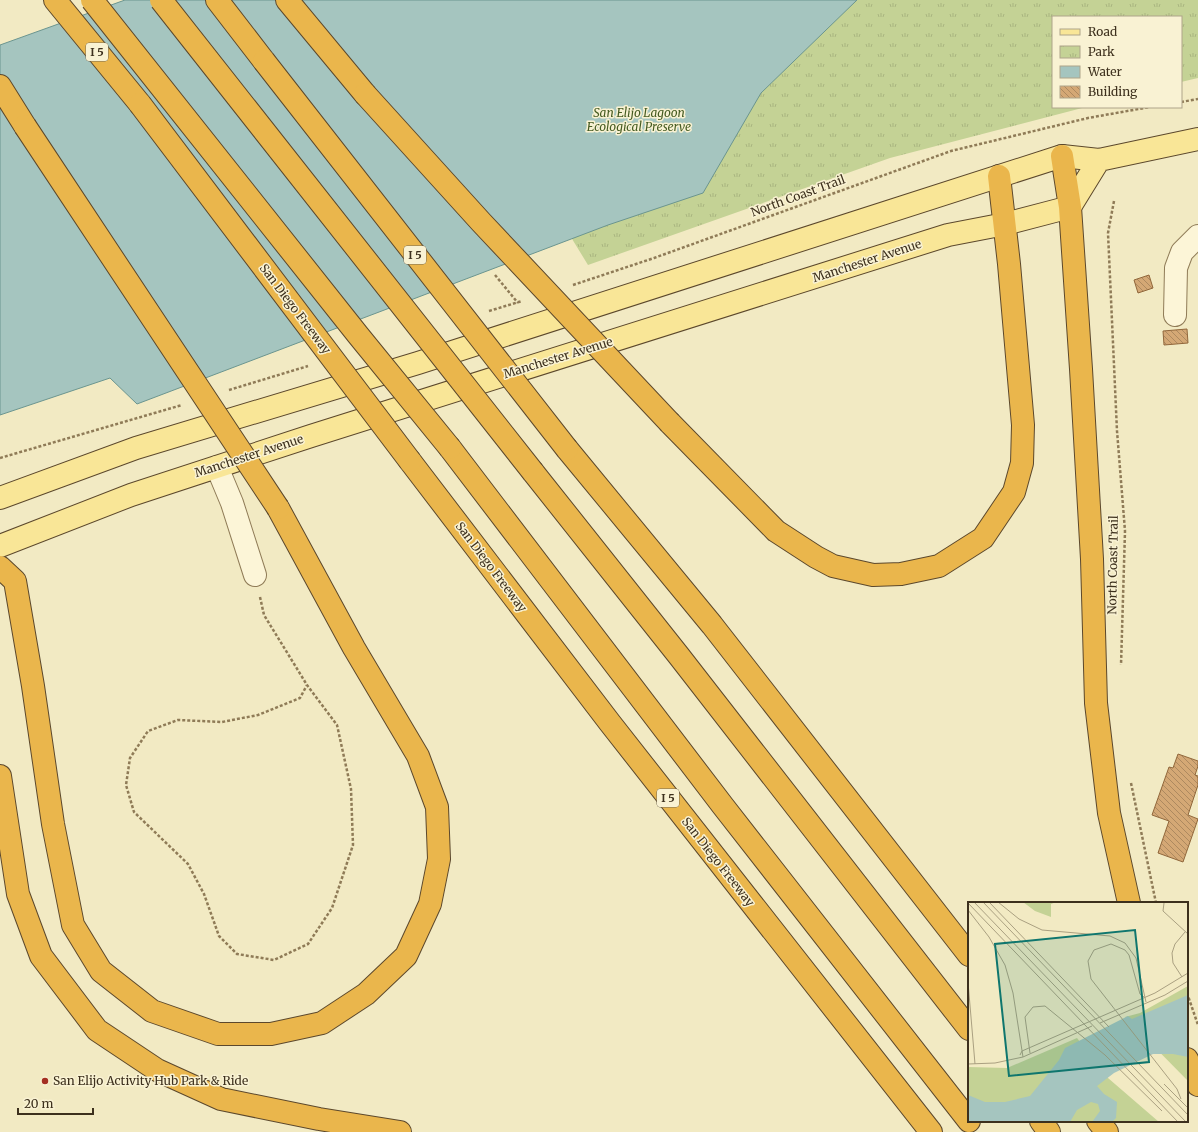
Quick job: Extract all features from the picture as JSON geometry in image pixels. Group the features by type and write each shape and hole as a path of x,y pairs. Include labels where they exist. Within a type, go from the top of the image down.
{"highway":[{"name":"San Diego Freeway","path":"55,0 145,110 614,729 931,1132"},
{"path":"92,0 358,335 450,448 723,806 968,1120"},
{"path":"161,0 679,656 968,1028"},
{"name":"I 5","path":"217,0 567,449 712,625 968,954"},
{"path":"287,0 365,94 481,222 670,423 776,531 816,557 833,566 873,575 901,574 939,566 983,538 1014,492 1022,463 1023,425 1005,224 999,176"},
{"path":"0,86 278,508 354,648 418,756 437,807 439,859 430,904 406,956 366,994 322,1023 271,1034 218,1034 152,1011 101,971 73,925 54,824 33,686 14,581 0,567"},
{"path":"1062,156 1070,207 1092,559 1096,703 1109,813 1129,902"},
{"path":"0,776 18,894 41,956 97,1030 157,1070 221,1098 319,1119 400,1132"},
{"path":"1188,1061 1198,1085"},
{"path":"970,1122 978,1132"},
{"path":"1042,1122 1049,1132"},
{"path":"1099,1122 1107,1132"}],"main road":[{"path":"0,498 136,448 418,363 1062,156 1099,160 1198,139"},
{"path":"1070,207 1099,160"},
{"name":"Manchester Avenue","path":"0,546 131,495 311,436 948,236 1005,224 1070,207"}],"lane":[{"path":"1175,315 1176,268 1182,252 1198,236"},
{"path":"217,467 232,503 255,575"}],"path":[{"path":"1182,102 1198,99"},
{"name":"North Coast Trail","path":"571,285 662,256 951,150 1088,118 1144,108"},
{"name":"North Coast Trail","path":"1114,201 1108,233 1117,431 1125,531 1121,667"},
{"path":"487,312 525,300"},
{"path":"222,392 313,365"},
{"path":"0,458 185,404"},
{"path":"255,575 264,615 307,685 337,725 351,789 354,845 332,908 308,944 274,960 237,954 218,936 204,894 188,864 134,812 126,785 130,758 148,731 178,720 222,722 258,715 300,698 307,685"},
{"path":"1130,778 1156,902"},
{"path":"1188,996 1198,1024"}],"green space":[{"name":"San Elijo Lagoon Ecological Preserve","path":"426,0 1198,0 1198,78 1182,82 1182,16 1052,16 1052,108 1082,108 890,158 588,265"}],"water":[{"path":"125,0 857,0 761,93 703,193 608,225 137,404 110,378 0,415 0,45"}],"building":[{"path":"1149,275 1153,288 1138,293 1134,280"},
{"path":"1187,329 1188,343 1164,345 1163,331"},
{"path":"1178,754 1198,761 1195,775 1198,776 1198,785 1188,815 1198,819 1183,862 1158,853 1169,821 1152,815 1169,767 1173,768"}],"place":[{"name":"San Elijo Activity Hub Park & Ride","path":"45,1081"}]}
